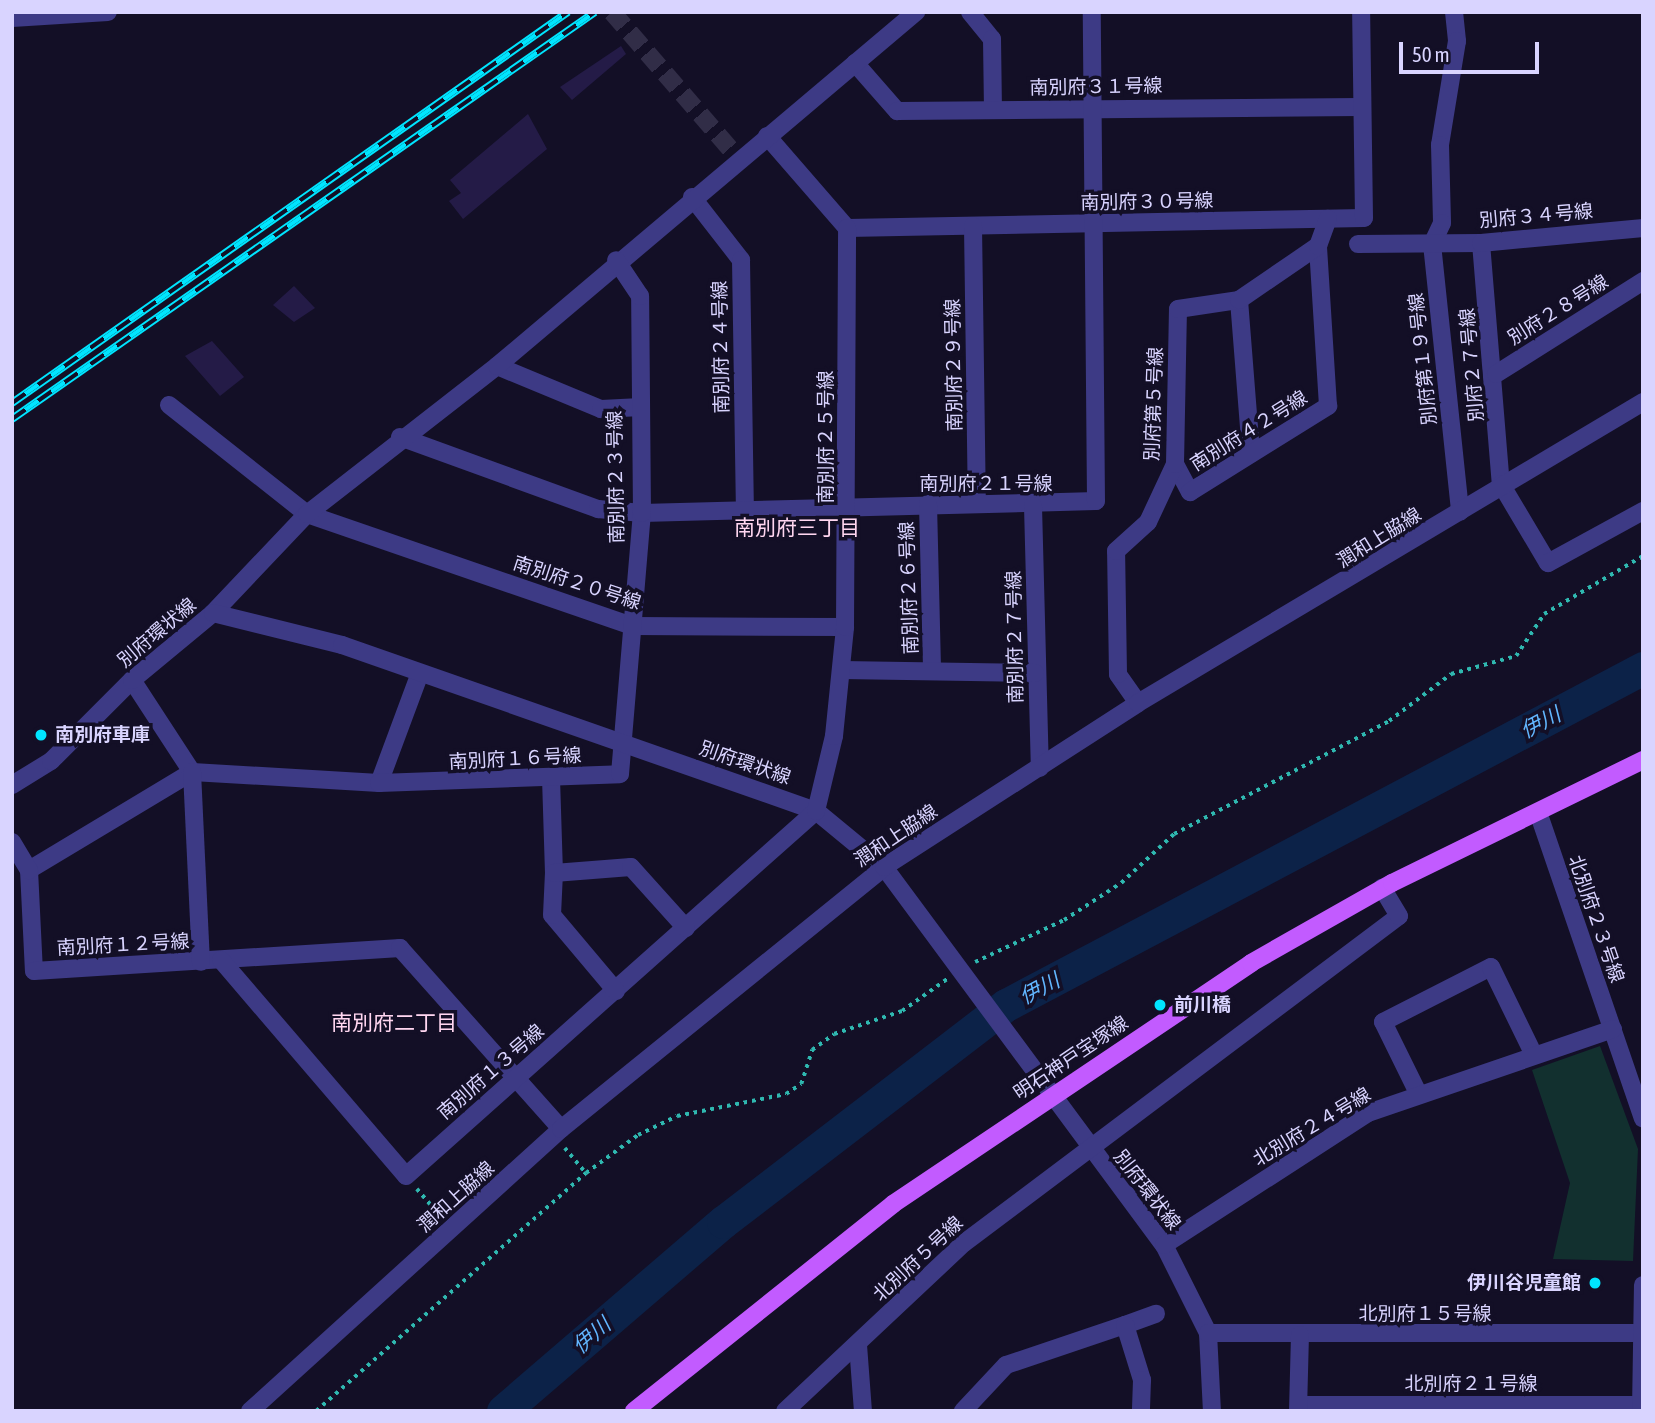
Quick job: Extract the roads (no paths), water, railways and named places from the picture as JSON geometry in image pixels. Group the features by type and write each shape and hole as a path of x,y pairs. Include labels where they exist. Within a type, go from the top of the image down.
{"main road":[{"name":"明石神戸宝塚線","path":"634,1411 893,1204 1251,963 1382,888 1643,760"}],"street":[{"path":"12,18 107,12"},
{"path":"213,613 307,514 400,437 497,366 615,260 916,12"},
{"path":"970,12 992,39 993,109"},
{"name":"南別府２１号線","path":"400,437 598,509 642,513 745,513 928,504 1033,506 1096,501 1092,12"},
{"name":"南別府３０号線","path":"847,228 1364,218 1360,107 1362,12"},
{"path":"1358,244 1432,244 1441,223 1440,145 1457,41 1454,12"},
{"name":"南別府３１号線","path":"855,62 897,111 1093,107 1360,107"},
{"path":"767,136 847,228"},
{"name":"南別府２４号線","path":"692,197 741,260 745,513"},
{"path":"1318,246 1328,219"},
{"name":"南別府２９号線","path":"973,226 977,504"},
{"name":"南別府２５号線","path":"817,811 842,670 845,626 847,228"},
{"name":"別府３４号線","path":"1432,244 1481,243 1643,228"},
{"name":"別府２７号線","path":"1481,243 1496,374 1501,484"},
{"name":"別府第１９号線","path":"1432,244 1460,512"},
{"name":"別府第５号線","path":"1138,703 1118,674 1116,551 1148,522 1175,464 1178,309 1239,300 1318,246"},
{"name":"南別府４２号線","path":"1175,464 1189,492 1328,406 1318,246"},
{"name":"南別府２３号線","path":"615,260 640,296 636,407 642,513 619,741"},
{"name":"別府２８号線","path":"1496,374 1643,281"},
{"path":"1239,300 1251,454"},
{"path":"497,366 601,410 636,407"},
{"name":"潤和上脇線","path":"250,1411 558,1133 884,867 1138,703 1460,512 1501,484 1643,402"},
{"name":"南別府２０号線","path":"169,405 307,514 632,626 845,626"},
{"path":"1501,484 1548,563 1643,511"},
{"name":"南別府２６号線","path":"928,504 932,671"},
{"name":"南別府２７号線","path":"1033,506 1035,673 1040,768"},
{"name":"別府環状線","path":"12,785 51,761 132,680 213,613 259,619 817,811 884,867 1049,1098 1164,1245 1209,1333 1212,1411"},
{"path":"842,670 1035,673"},
{"path":"12,842 29,870 192,772 379,783 420,673"},
{"path":"132,680 192,772 201,962"},
{"name":"南別府１６号線","path":"379,783 620,774 619,741"},
{"path":"551,778 554,873 552,915 616,991"},
{"name":"南別府１３号線","path":"221,960 406,1176 817,811"},
{"name":"北別府２３号線","path":"1538,812 1643,1118"},
{"path":"554,873 631,867 685,928"},
{"name":"南別府１２号線","path":"29,870 34,971 400,948 517,1077 558,1133"},
{"name":"北別府５号線","path":"785,1411 964,1243 1399,916 1382,888"},
{"path":"1418,1093 1382,1022 1491,967 1534,1055"},
{"name":"北別府２４号線","path":"1164,1245 1368,1113 1418,1093 1613,1028"},
{"path":"1641,1407 1643,1285"},
{"path":"963,1411 1006,1365 1156,1314"},
{"path":"1125,1325 1142,1380 1141,1411"},
{"name":"北別府１５号線","path":"1209,1333 1642,1333"},
{"path":"1299,1408 1300,1335"},
{"path":"858,1345 863,1411"},
{"name":"北別府２１号線","path":"1299,1408 1641,1407"}],"waterway":[{"name":"伊川","path":"503,1411 723,1222 1006,1005 1643,668"}],"tunnel":[{"path":"612,12 739,159"}],"railway":[{"path":"12,403 568,12"},
{"path":"12,419 595,12"}],"place":[{"name":"南別府車庫","path":"41,735"},
{"name":"前川橋","path":"1160,1005"},
{"name":"伊川谷児童館","path":"1595,1283"}],"district":[{"name":"南別府三丁目","path":"797,527"},
{"name":"南別府二丁目","path":"394,1022"}]}
